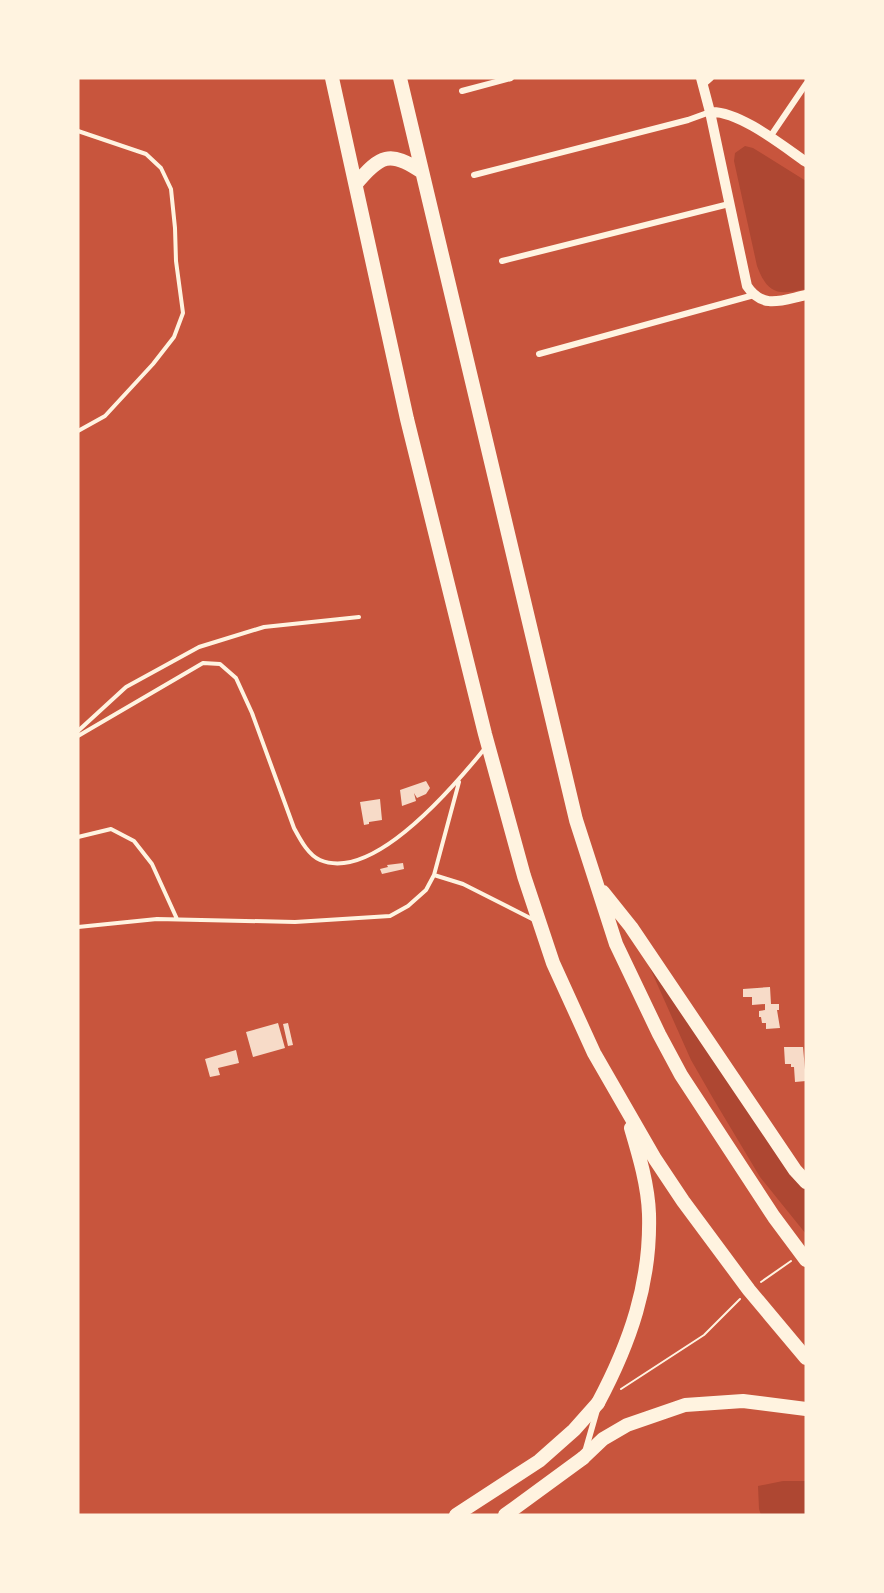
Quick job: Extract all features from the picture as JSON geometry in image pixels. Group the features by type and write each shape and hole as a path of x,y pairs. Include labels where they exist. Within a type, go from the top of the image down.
{"main road":[{"path":"332,78 407,419 488,744 524,876 553,963 594,1053 625,1109 683,1201 749,1290 806,1358"},
{"path":"400,78 573,808 616,944 658,1034 681,1075 774,1217 804,1257"},
{"path":"356,184 378,161 398,158 422,172"},
{"path":"595,882 631,927 789,1161 806,1182"},
{"path":"456,1515 539,1461 574,1430 598,1404 628,1341 643,1280 648,1244 649,1212 639,1156 625,1109"},
{"path":"506,1515 583,1458 603,1439 627,1425 685,1405 742,1401 806,1409"}],"street":[{"path":"462,91 511,78"},
{"path":"705,80 745,281 754,295 771,303 806,295"},
{"path":"770,137 806,84"},
{"path":"474,175 688,120 711,112 734,117 770,137 806,162"},
{"path":"502,261 729,204"},
{"path":"539,354 754,295"},
{"path":"583,1458 598,1404"}],"lane":[{"path":"78,131 146,154 161,168 171,189 176,228 176,261 183,313 174,337 153,364 105,416 78,431"},
{"path":"78,734 126,687 199,647 264,627 359,617"},
{"path":"78,734 203,663 220,664 236,678 252,713 294,828 318,860 339,865 370,855 408,831 460,780 488,744"},
{"path":"78,927 158,919 295,922 390,916 408,906 426,890 434,874 460,780"},
{"path":"78,837 111,829 134,842 153,864 177,919"},
{"path":"434,874 463,884 540,923"}],"path":[{"path":"618,1391 704,1335 749,1290 804,1257"}],"shaded area":[{"path":"745,146 753,148 806,181 806,289 788,292 775,291 765,283 761,276 734,161 735,153"},
{"path":"646,959 806,1192 806,1234 760,1177 714,1100 691,1060"},
{"path":"783,1481 806,1481 806,1515 761,1515 758,1486"}],"building":[{"path":"426,781 430,788 426,794 417,798 414,793 416,801 402,806 400,790"},
{"path":"380,799 382,820 364,825 360,802"},
{"path":"403,863 404,869 382,874 380,869 388,867 387,865"},
{"path":"770,987 771,1004 779,1004 779,1010 777,1010 780,1028 766,1029 766,1023 762,1023 759,1017 759,1011 765,1010 765,1004 752,1005 752,997 743,997 743,989"},
{"path":"278,1023 285,1048 253,1057 246,1032"},
{"path":"288,1023 293,1045 288,1046 283,1024"},
{"path":"784,1047 803,1047 806,1081 795,1082 794,1067 791,1067 791,1064 785,1064"},
{"path":"236,1050 239,1063 218,1068 220,1075 210,1077 205,1059"}]}
